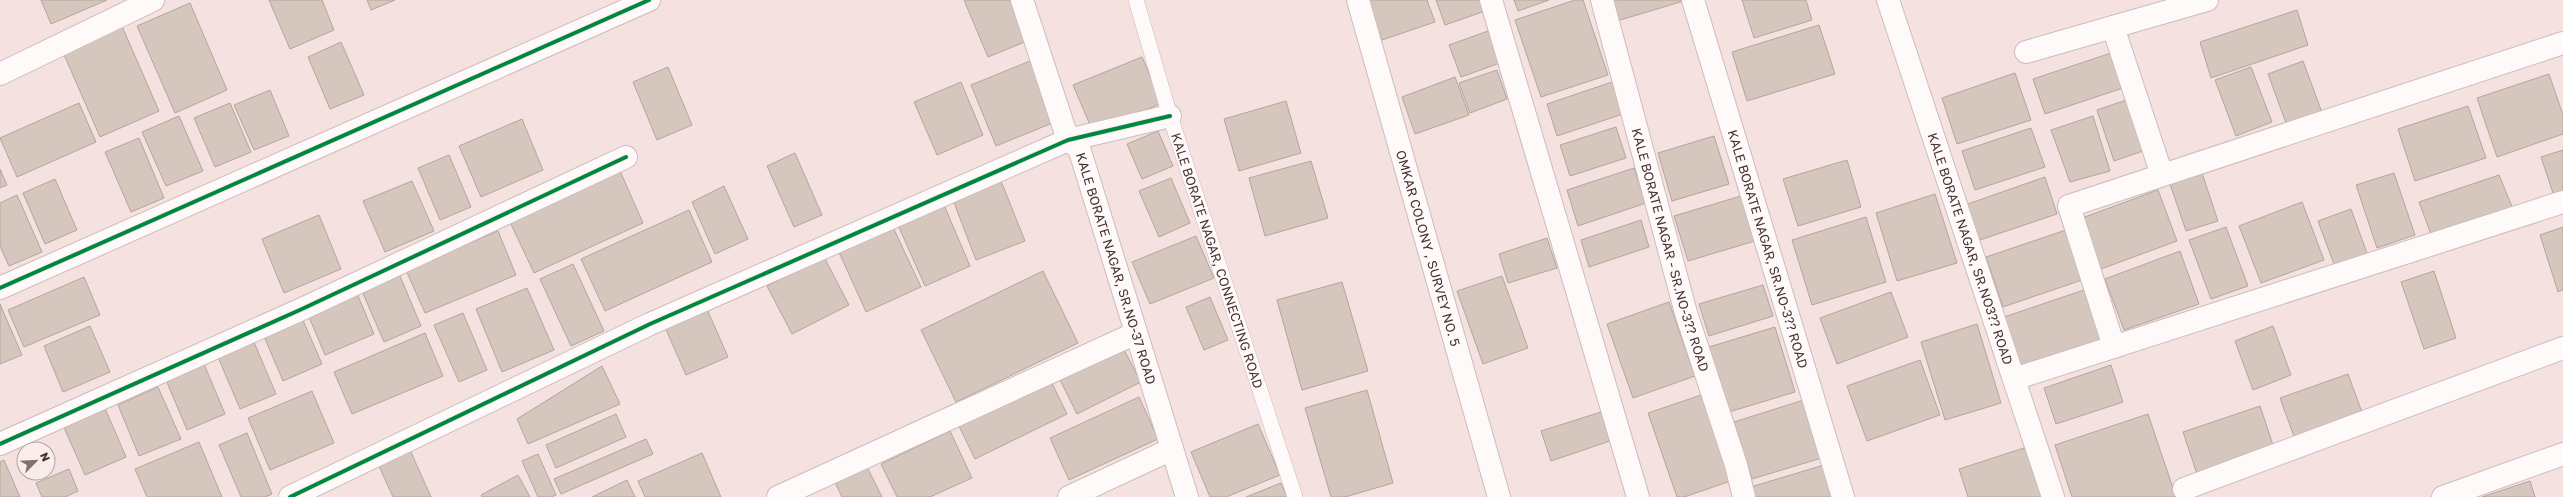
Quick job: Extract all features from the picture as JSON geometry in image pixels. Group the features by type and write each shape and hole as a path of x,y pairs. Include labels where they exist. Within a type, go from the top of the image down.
{"street":[{"path":"0,74 152,0"},
{"path":"0,288 649,0"},
{"name":"KALE BORATE NAGAR, SR.NO-37 ROAD","path":"1022,0 1068,140 1079,148 1187,497"},
{"name":"OMKAR COLONY , SURVEY NO. 5","path":"1358,0 1499,497"},
{"path":"1491,0 1638,497"},
{"name":"KALE BORATE NAGAR - SR.NO-3?? ROAD","path":"1602,0 1686,312 1736,466 1744,497"},
{"name":"KALE BORATE NAGAR, SR.NO-3?? ROAD","path":"1693,0 1843,497"},
{"name":"KALE BORATE NAGAR, SR.NO3?? ROAD","path":"1888,0 2053,497"},
{"path":"2026,52 2207,0"},
{"path":"2113,27 2162,176"},
{"path":"2114,347 2069,206 2563,43"},
{"path":"290,497 650,324 1068,140 1170,116"},
{"path":"0,444 309,306 626,157"},
{"path":"2014,379 2563,202"},
{"path":"778,497 1136,333"},
{"path":"2184,489 2563,348"},
{"path":"1069,497 1172,449"},
{"path":"2443,497 2563,454"}],"lane":[{"name":"KALE BORATE NAGAR, CONNECTING ROAD","path":"1136,0 1170,116 1295,497"}],"building":[{"path":"41,0 107,0 51,24"},
{"path":"269,0 322,0 334,30 290,49"},
{"path":"367,0 395,0 371,10"},
{"path":"964,0 1016,0 1032,39 988,57"},
{"path":"1367,0 1427,0 1435,22 1382,40"},
{"path":"1436,0 1484,0 1488,10 1445,25"},
{"path":"1514,0 1549,0 1518,11"},
{"path":"1575,0 1583,0 1608,75 1541,97 1515,20"},
{"path":"1611,0 1687,0 1617,21"},
{"path":"1742,0 1806,0 1812,20 1754,38"},
{"path":"190,3 227,90 175,113 137,26"},
{"path":"2297,10 2308,45 2211,78 2200,42"},
{"path":"121,24 159,111 100,137 62,50"},
{"path":"1819,25 1835,74 1747,101 1732,52"},
{"path":"1488,31 1500,63 1461,77 1449,45"},
{"path":"341,42 364,95 330,109 308,57"},
{"path":"2111,53 2123,88 2045,114 2033,79"},
{"path":"1142,57 1162,103 1093,132 1073,85"},
{"path":"1030,61 1055,122 996,146 971,85"},
{"path":"2303,61 2324,118 2289,131 2268,74"},
{"path":"668,67 692,125 657,140 633,82"},
{"path":"2251,67 2272,122 2236,136 2215,80"},
{"path":"1497,70 1507,99 1470,113 1459,83"},
{"path":"2015,73 2031,120 1957,144 1942,98"},
{"path":"2549,74 2563,115 2563,134 2497,157 2477,98"},
{"path":"1455,77 1469,115 1415,134 1402,97"},
{"path":"961,82 983,135 937,155 914,102"},
{"path":"1612,82 1623,114 1557,136 1547,104"},
{"path":"270,90 289,136 254,150 234,105"},
{"path":"2132,98 2149,149 2114,161 2097,110"},
{"path":"1286,101 1301,153 1239,171 1224,119"},
{"path":"79,103 96,142 17,177 0,138"},
{"path":"230,103 251,152 215,167 194,118"},
{"path":"2468,106 2486,158 2415,181 2398,129"},
{"path":"179,116 203,171 166,186 142,132"},
{"path":"2093,116 2110,171 2070,182 2051,130"},
{"path":"522,119 543,170 481,197 459,146"},
{"path":"1616,127 1626,158 1570,176 1560,145"},
{"path":"2031,128 2045,167 1975,190 1962,151"},
{"path":"1158,131 1173,166 1142,179 1127,144"},
{"path":"1714,136 1729,184 1672,201 1658,153"},
{"path":"139,138 164,198 131,212 105,152"},
{"path":"2563,150 2563,193 2554,196 2541,157"},
{"path":"795,153 822,215 794,227 767,166"},
{"path":"449,155 471,207 440,220 418,168"},
{"path":"1847,160 1861,207 1798,226 1783,179"},
{"path":"1311,161 1328,218 1265,236 1249,178"},
{"path":"1634,168 1646,203 1578,226 1567,190"},
{"path":"0,169 7,185 0,188"},
{"path":"2201,170 2218,221 2186,231 2169,181"},
{"path":"620,171 643,223 534,273 510,222"},
{"path":"2394,173 2415,235 2377,248 2356,185"},
{"path":"2499,175 2513,209 2432,237 2419,202"},
{"path":"2045,177 2057,214 1974,242 1962,206"},
{"path":"1171,178 1190,223 1159,237 1139,191"},
{"path":"55,179 77,230 45,244 23,193"},
{"path":"412,181 434,231 385,252 363,201"},
{"path":"1001,181 1025,241 976,260 953,200"},
{"path":"724,186 748,239 715,254 692,202"},
{"path":"2158,190 2177,241 2101,269 2082,218"},
{"path":"1935,194 1957,263 1897,281 1876,213"},
{"path":"17,195 42,252 9,266 0,246 0,203"},
{"path":"1741,196 1755,241 1688,261 1674,216"},
{"path":"2302,202 2324,260 2261,283 2239,226"},
{"path":"944,205 970,266 925,286 898,225"},
{"path":"2351,209 2368,256 2335,267 2318,221"},
{"path":"689,210 712,262 605,311 581,259"},
{"path":"319,215 341,269 284,293 262,239"},
{"path":"1866,217 1886,282 1812,305 1792,240"},
{"path":"1641,220 1649,247 1589,267 1581,240"},
{"path":"892,225 921,287 866,312 838,250"},
{"path":"2226,227 2248,286 2211,299 2189,240"},
{"path":"2563,227 2563,290 2558,292 2540,235"},
{"path":"2066,230 2082,280 2003,307 1986,257"},
{"path":"498,231 516,275 425,313 406,270"},
{"path":"1196,236 1214,278 1150,304 1132,262"},
{"path":"1547,238 1557,268 1508,283 1499,254"},
{"path":"2180,251 2199,304 2124,330 2105,279"},
{"path":"824,257 849,305 792,334 767,286"},
{"path":"573,264 604,331 571,346 540,279"},
{"path":"1043,271 1078,343 956,402 921,330"},
{"path":"2434,271 2456,338 2424,349 2401,282"},
{"path":"400,276 421,326 384,342 362,291"},
{"path":"1502,276 1528,348 1483,364 1457,291"},
{"path":"84,277 100,315 24,347 8,310"},
{"path":"1342,282 1368,371 1302,390 1277,300"},
{"path":"1763,285 1773,316 1709,336 1699,304"},
{"path":"527,288 554,350 502,372 476,309"},
{"path":"2087,289 2106,344 2023,372 2004,317"},
{"path":"356,291 374,334 325,355 307,312"},
{"path":"1891,292 1908,337 1837,364 1820,318"},
{"path":"1210,297 1228,340 1204,350 1186,307"},
{"path":"1669,302 1695,376 1633,398 1607,324"},
{"path":"0,304 22,355 0,364"},
{"path":"706,307 728,357 686,375 664,325"},
{"path":"463,313 487,370 459,382 434,325"},
{"path":"302,318 322,364 283,381 263,334"},
{"path":"1977,324 2001,403 1945,420 1921,342"},
{"path":"90,326 110,372 63,392 44,346"},
{"path":"2273,326 2291,375 2253,390 2235,341"},
{"path":"1775,327 1795,392 1729,412 1709,347"},
{"path":"425,333 443,376 352,414 334,372"},
{"path":"251,335 276,394 240,409 215,350"},
{"path":"1123,348 1141,382 1077,414 1060,380"},
{"path":"1920,360 1940,415 1867,441 1847,386"},
{"path":"204,364 225,414 187,430 166,380"},
{"path":"2111,365 2123,402 2056,424 2044,388"},
{"path":"602,366 620,404 528,444 517,419"},
{"path":"2348,374 2363,415 2295,439 2280,398"},
{"path":"1048,375 1067,414 975,459 956,420"},
{"path":"158,387 181,439 139,456 118,405"},
{"path":"1367,390 1393,483 1345,497 1331,497 1305,408"},
{"path":"312,391 334,443 270,470 248,418"},
{"path":"1704,394 1734,480 1684,497 1677,497 1648,413"},
{"path":"1139,397 1158,439 1069,480 1050,438"},
{"path":"1807,399 1825,457 1752,479 1734,422"},
{"path":"104,406 126,457 85,475 62,423"},
{"path":"2260,406 2275,451 2198,477 2183,432"},
{"path":"1601,412 1610,441 1551,461 1541,431"},
{"path":"616,414 626,437 556,468 546,445"},
{"path":"2148,414 2176,497 2072,497 2055,445"},
{"path":"1258,424 1280,475 1226,497 1210,497 1191,452"},
{"path":"950,431 972,478 930,497 897,497 881,464"},
{"path":"247,433 272,494 265,497 241,497 219,445"},
{"path":"646,439 653,454 561,494 554,479"},
{"path":"199,442 222,497 147,497 135,469"},
{"path":"2027,447 2043,497 1968,497 1959,469"},
{"path":"410,450 431,497 393,497 378,464"},
{"path":"702,453 721,497 645,497 638,481"},
{"path":"538,454 556,495 551,497 538,497 522,461"},
{"path":"4,460 20,497 0,497 0,462"},
{"path":"865,463 882,497 842,497 833,478"},
{"path":"1827,464 1837,497 1754,497 1751,487"},
{"path":"69,469 78,491 65,497 42,497 36,483 41,481 56,481 56,475"},
{"path":"518,475 530,497 482,497 481,495"},
{"path":"627,480 635,497 592,497"},
{"path":"2530,481 2535,497 2482,497"},
{"path":"1281,483 1287,497 1246,497"}],"cycle path":[{"path":"0,288 649,0"},
{"path":"290,497 650,324 1068,140 1170,116"},
{"path":"0,444 302,309 626,157"}]}
